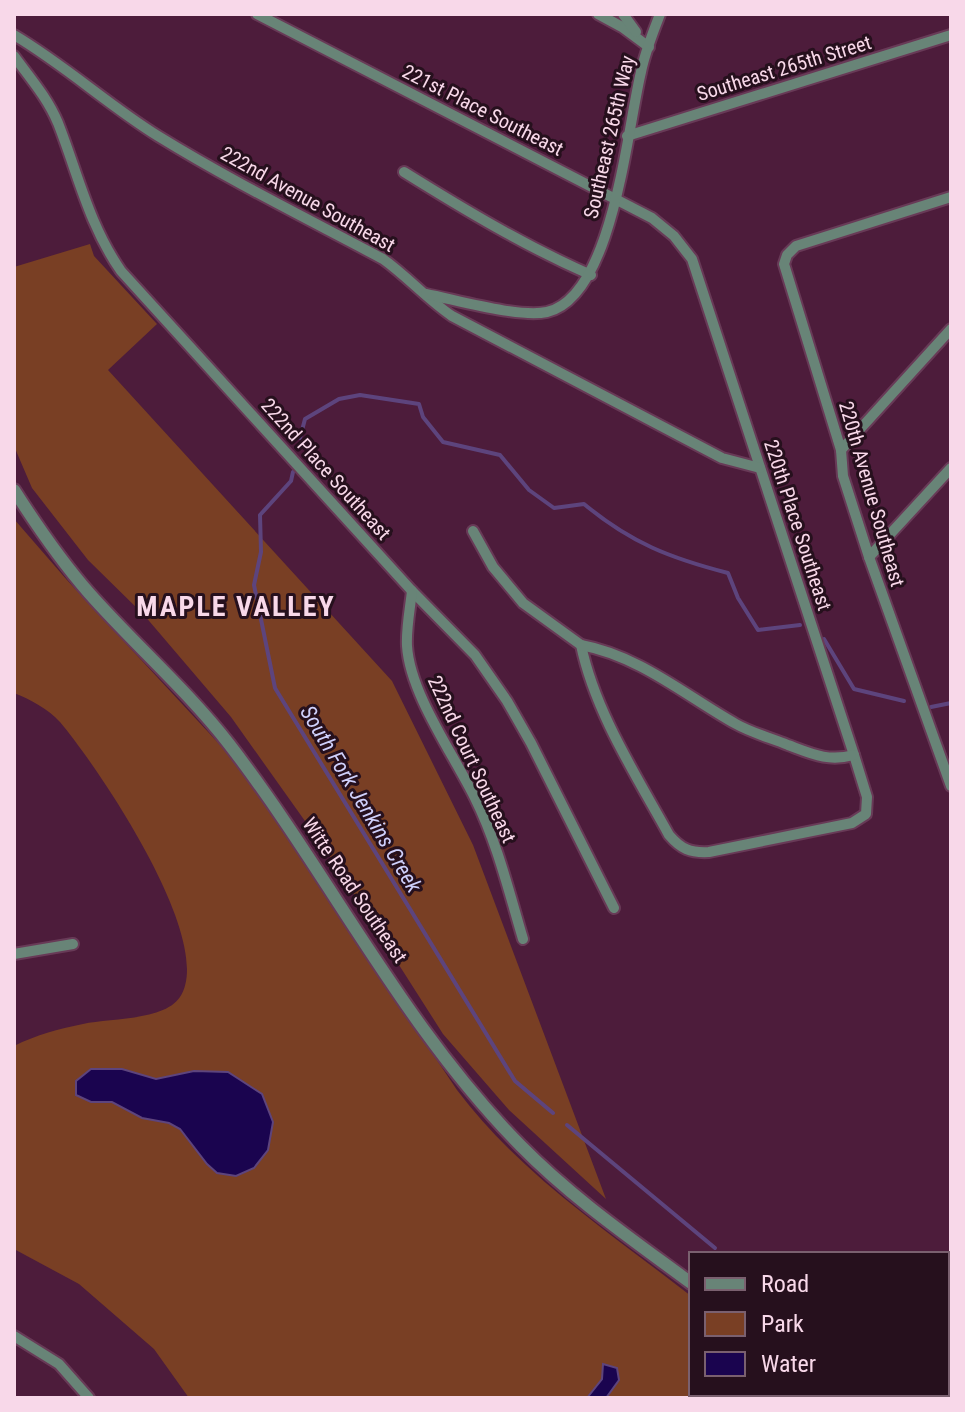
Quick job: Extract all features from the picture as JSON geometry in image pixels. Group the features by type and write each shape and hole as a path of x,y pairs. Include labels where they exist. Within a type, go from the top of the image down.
{"street":[{"name":"221st Place Southeast","path":"257,14 617,199 664,226 685,250"},
{"path":"598,14 649,47"},
{"path":"623,14 649,47"},
{"name":"Southeast 265th Way","path":"424,293 538,314 550,312 569,302 591,275 617,199 641,68 660,14"},
{"name":"222nd Avenue Southeast","path":"14,35 46,54 158,136 383,259 452,316 722,458 760,468"},
{"name":"Southeast 265th Street","path":"627,136 951,35"},
{"name":"222nd Place Southeast","path":"14,56 48,102 96,230 121,271 412,591 475,655 507,701 614,908"},
{"path":"404,172 475,217 541,253 591,275"},
{"name":"220th Avenue Southeast","path":"951,197 796,246 787,255 785,273 841,450 843,476 869,557 951,786"},
{"name":"220th Place Southeast","path":"581,645 587,673 623,750 669,835 687,851 709,852 852,823 866,814 867,797 854,755 696,267 685,250"},
{"path":"841,450 951,329"},
{"path":"869,557 951,468"},
{"name":"Witte Road Southeast","path":"14,490 18,504 88,592 227,742 269,798 449,1063 519,1144 548,1171 689,1282"},
{"path":"473,531 493,567 523,603 581,645 610,652 661,676 744,728 822,758 838,759 854,755"},
{"name":"222nd Court Southeast","path":"412,591 407,647 414,676 438,733 476,799 501,865 523,939"},
{"path":"14,954 73,944"},
{"path":"14,1336 59,1364 89,1398"}],"green space":[{"path":"90,244 94,256 157,324 108,370 392,681 473,845 606,1199 509,1110 443,1034 327,852 231,717 144,615 88,560 32,488 14,446 14,267"},
{"path":"14,519 223,748 262,799 457,1090 482,1120 537,1175 689,1294 689,1396 822,1398 189,1398 154,1349 79,1284 14,1249 14,1046 65,1028 149,1015 162,1010 180,997 187,971 182,937 168,897 124,814 60,722 38,705 14,693"}],"water":[{"path":"91,1069 122,1069 156,1079 194,1071 228,1072 262,1094 273,1122 268,1150 254,1168 236,1176 217,1173 180,1129 169,1123 142,1118 112,1102 91,1102 76,1095 76,1081"},
{"path":"603,1364 617,1368 619,1380 606,1398 587,1398 602,1379"}],"waterway":[{"name":"South Fork Jenkins Creek","path":"300,438 305,419 339,399 360,395 419,404 423,417 443,442 500,455 529,490 554,508 584,504 601,518 652,548 728,573 738,598 758,630 800,625"},
{"name":"South Fork Jenkins Creek","path":"293,472 291,481 260,515 261,552 254,585 275,688 515,1081 553,1113"},
{"name":"South Fork Jenkins Creek","path":"824,639 854,689 904,701"},
{"name":"South Fork Jenkins Creek","path":"931,707 951,703"},
{"name":"South Fork Jenkins Creek","path":"567,1125 715,1248"}],"district":[{"name":"MAPLE VALLEY","path":"236,606"}]}
